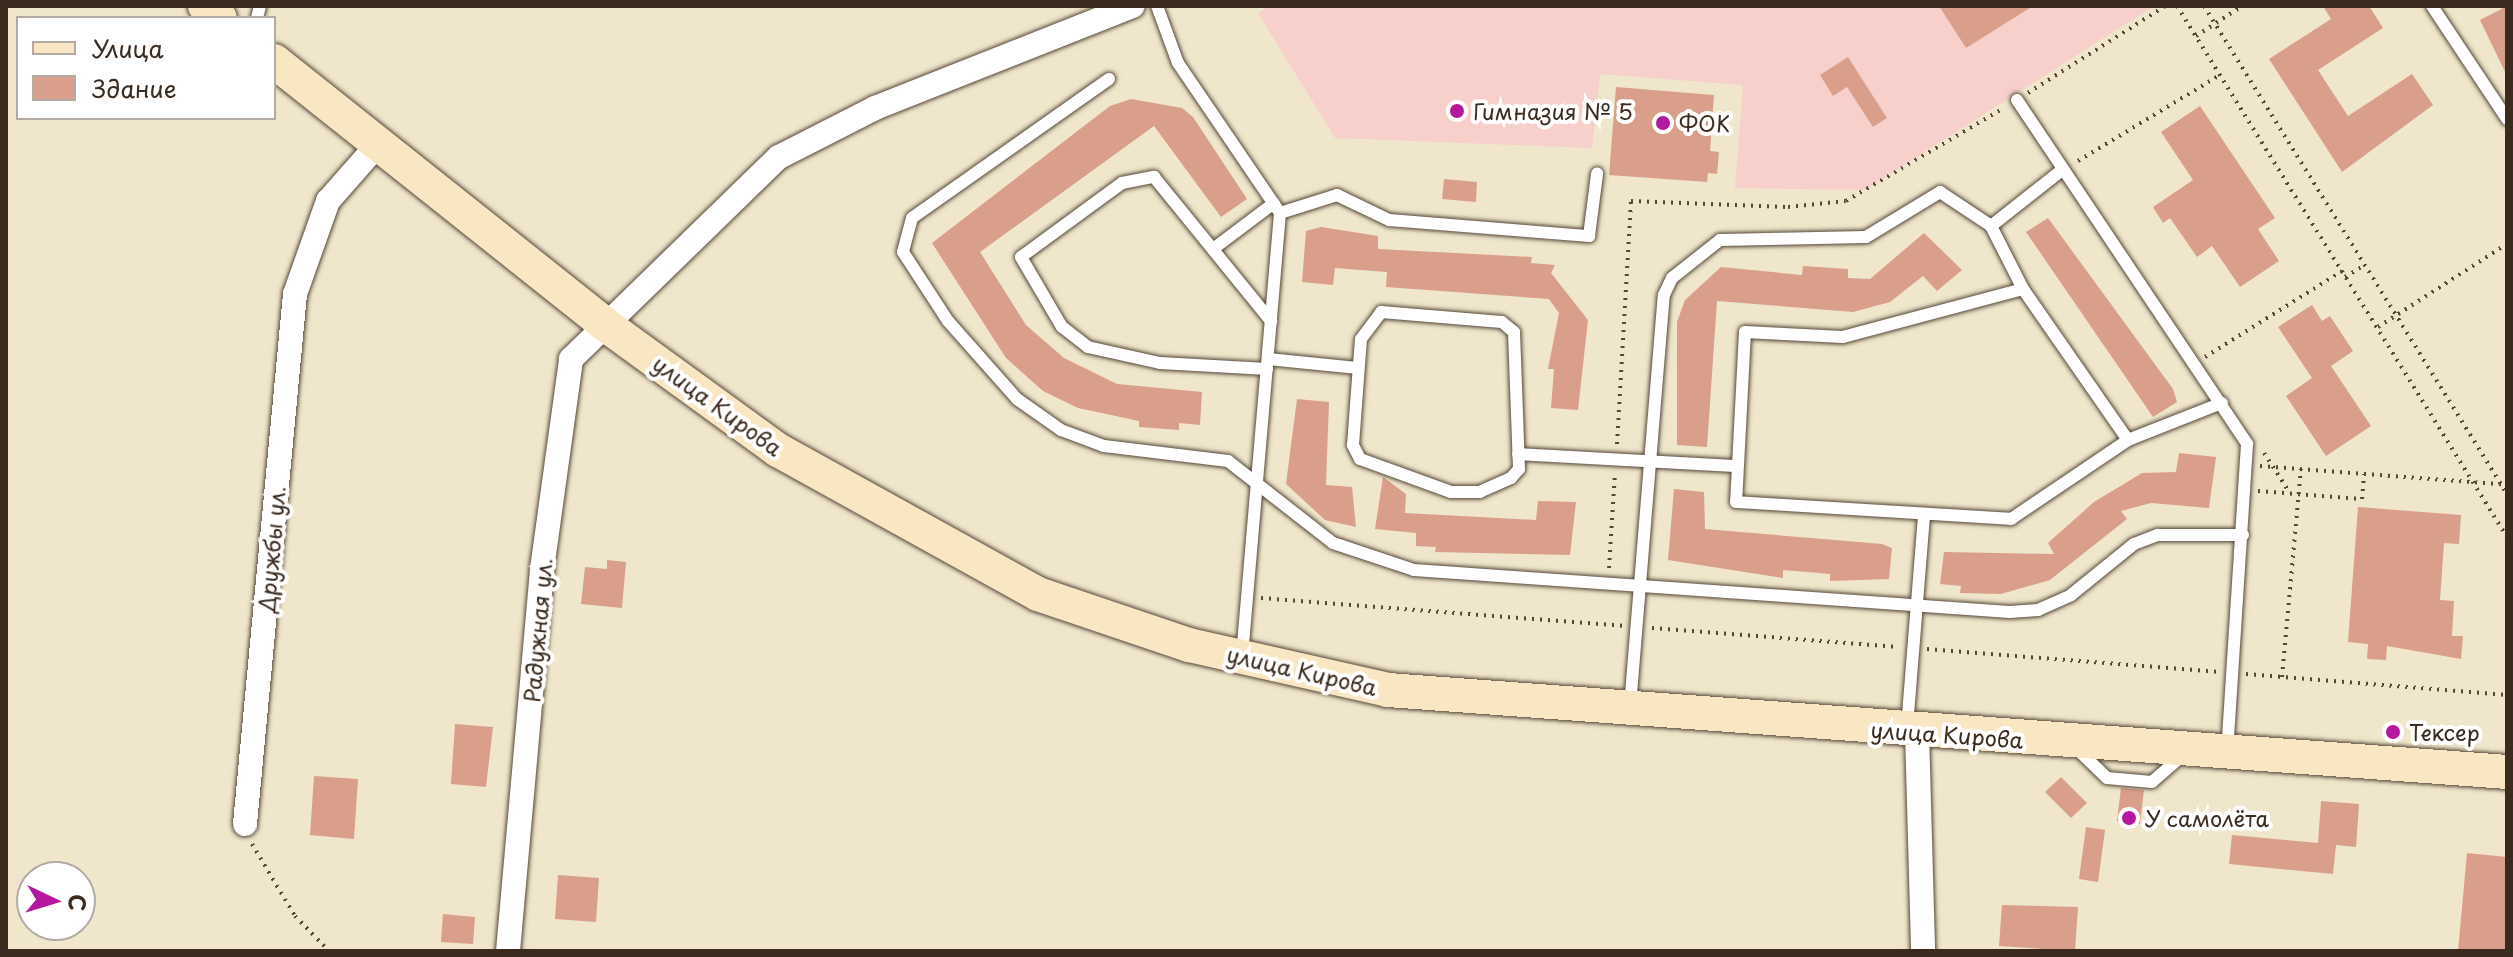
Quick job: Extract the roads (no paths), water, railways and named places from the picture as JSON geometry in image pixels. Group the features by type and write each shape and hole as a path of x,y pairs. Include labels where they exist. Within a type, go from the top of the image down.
{"main road":[{"name":"улица Кирова","path":"276,63 603,323 778,450 1038,594 1242,657 1388,690 1912,732 2507,772"}],"street":[{"name":"Радужная ул.","path":"508,951 542,569 571,359 603,323 779,157 875,108 1133,6"},
{"name":"Дружбы ул.","path":"245,824 295,294 328,201 378,144"},
{"path":"1912,732 1923,951"}],"lane":[{"path":"1157,6 1178,63 1277,208 1271,321 1242,657"},
{"path":"2432,6 2507,119"},
{"path":"1109,79 912,218 903,252 948,321 1017,399 1061,430 1104,446 1228,461 1333,543 1414,570 1916,608 2038,610 2158,535 2243,535"},
{"path":"2017,100 2068,167 2247,444 2247,490 2227,753"},
{"path":"1991,226 2068,167"},
{"path":"1213,249 1277,208 1337,195 1389,220 1589,236 1597,174"},
{"path":"1271,321 1154,177 1138,175 1020,264 1062,327 1088,347 1137,360 1358,368"},
{"path":"1630,709 1664,295 1686,262 1739,236 1866,237 1940,192 1991,226 2023,289 2128,440"},
{"path":"2023,289 1842,337 1745,332 1733,466 1736,502 1755,507 2011,519 2128,440 2222,403"},
{"path":"1381,312 1502,322 1519,350 1518,454 1511,478 1480,492 1451,492 1360,459 1353,445 1358,368 1361,339 1381,312"},
{"path":"1518,454 1733,466"},
{"path":"1912,732 1913,648 1924,515"}],"place":[{"name":"Гимназия № 5","path":"1457,111"},
{"name":"ФОК","path":"1663,123"},
{"name":"Тексер","path":"2393,732"},
{"name":"У самолёта","path":"2129,818"}]}
